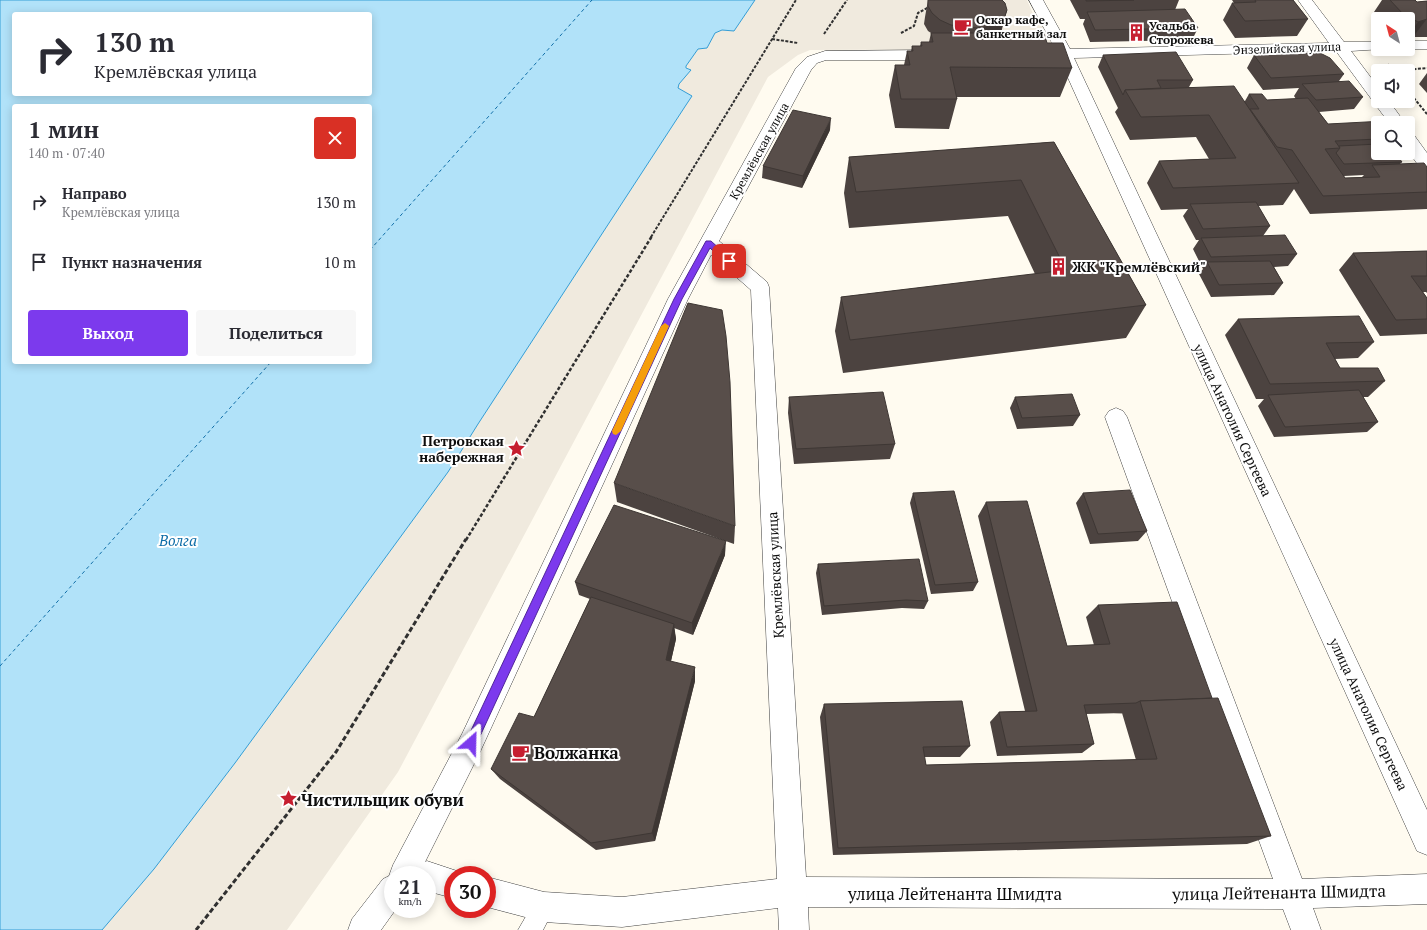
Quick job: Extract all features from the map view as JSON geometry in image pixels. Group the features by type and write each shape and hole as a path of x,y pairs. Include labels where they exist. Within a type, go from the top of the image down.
{"street":[{"name":"улица Анатолия Сергеева","path":"1036,0 1065,54 1427,841"},
{"path":"1305,0 1371,88"},
{"path":"1415,45 1427,45"},
{"name":"Энзелийская улица","path":"1027,54 1371,46"},
{"path":"806,52 825,56 949,55"},
{"name":"Кремлёвская улица","path":"415,866 678,299 804,68 806,52"},
{"path":"1385,108 1392,116"},
{"path":"1415,149 1427,165"},
{"name":"Кремлёвская улица","path":"709,243 760,287 794,930"},
{"path":"1116,417 1306,930"},
{"name":"улица Лейтенанта Шмидта","path":"496,897 537,919 618,921 792,892 1292,894 1427,889"},
{"name":"Кремлёвская улица","path":"363,930 384,906"}],"path":[{"path":"196,930 336,752 796,0"},
{"path":"895,36 914,26 918,13 932,5"},
{"path":"772,38 806,52"},
{"path":"1415,69 1427,68"},
{"path":"1415,99 1427,114"}],"shaded area":[{"name":"Петровская набережная","path":"755,0 1027,0 1037,23 1045,26 1055,43 1037,49 810,50 798,55 768,77 398,772 287,930 102,930 154,869 235,763 448,472 692,96 678,88 679,84 690,70 686,66 698,49 707,48 715,33 722,30 734,31"}],"water":[{"name":"Волга","path":"0,0 755,0 734,31 722,30 715,33 707,48 698,49 686,66 686,68 691,70 679,84 678,88 692,96 448,472 235,763 154,869 102,930 0,930"}],"building":[{"path":"928,0 1002,0 1005,3 1007,10 1005,16 999,22 990,26 977,28 951,25 940,20 932,13 928,6"},
{"path":"1086,0 1134,0 1086,1"},
{"path":"1255,0 1293,0 1308,19 1245,21 1232,3 1256,2"},
{"path":"1390,0 1415,0 1417,2 1427,1 1427,19 1418,22 1415,20 1415,12 1401,12"},
{"path":"1185,9 1198,28 1095,30 1087,12"},
{"path":"931,33 1044,33 1047,43 1063,43 1072,68 950,67 957,99 901,99 895,65 910,65 907,51 913,51 912,46 922,46 921,42 933,42"},
{"path":"1176,52 1193,80 1157,80 1161,88 1125,90 1123,95 1103,55"},
{"path":"1320,53 1330,58 1344,74 1271,78 1254,55"},
{"path":"1349,81 1363,97 1316,100 1302,84"},
{"path":"1234,86 1299,183 1173,188 1159,161 1236,158 1209,115 1141,117 1125,90"},
{"path":"1249,94 1262,94 1267,100 1308,98 1328,124 1371,122 1371,139 1335,141 1340,148 1325,149 1345,178 1380,177 1372,165 1424,163 1427,167 1427,192 1323,196 1292,150 1277,147 1250,109 1259,109"},
{"path":"793,110 831,118 803,176 763,166"},
{"path":"1054,142 1146,305 850,340 841,297 1066,270 1021,180 856,192 849,157"},
{"path":"1371,144 1371,160 1400,160 1402,162 1344,164 1336,153 1340,148 1339,146"},
{"path":"1256,202 1270,226 1203,229 1190,204"},
{"path":"1285,235 1297,254 1211,257 1201,238"},
{"path":"1427,251 1427,276 1411,276 1427,298 1427,319 1396,320 1353,253"},
{"path":"1270,261 1283,283 1219,285 1207,262"},
{"path":"688,303 722,310 730,382 735,526 614,483"},
{"path":"1359,316 1374,342 1326,343 1340,368 1378,368 1385,381 1270,384 1238,319"},
{"path":"1359,390 1378,422 1285,427 1268,395"},
{"path":"883,392 895,444 796,449 789,397"},
{"path":"1072,394 1080,415 1022,418 1015,397"},
{"path":"1130,490 1147,531 1098,534 1083,493"},
{"path":"954,491 978,582 935,585 913,493"},
{"path":"1027,501 1067,646 1110,644 1098,605 1177,602 1212,698 1084,705 1094,744 1007,747 999,712 1037,711 986,502"},
{"path":"614,505 726,541 692,623 575,582"},
{"path":"919,559 928,601 906,600 824,606 818,564"},
{"path":"591,597 674,624 666,660 695,667 652,833 591,843 491,769 519,713 534,717"},
{"path":"1218,698 1271,836 838,848 824,704 962,701 970,746 923,747 926,765 1157,759 1140,701"}],"ferry route":[{"path":"372,248 592,0"},
{"path":"0,666 269,364"}],"slow traffic":[{"path":"616,431 665,326"}],"place":[{"name":"Оскар кафе, банкетный зал","path":"963,26"},
{"name":"Усадьба Сторожева","path":"1136,32"},
{"name":"ЖК \"Кремлёвский\"","path":"1059,266"},
{"name":"Петровская набережная","path":"517,448"},
{"name":"Волжанка","path":"521,752"},
{"name":"Чистильщик обуви","path":"288,799"}],"route":[{"path":"471,743 678,299 709,243 729,261"}]}
